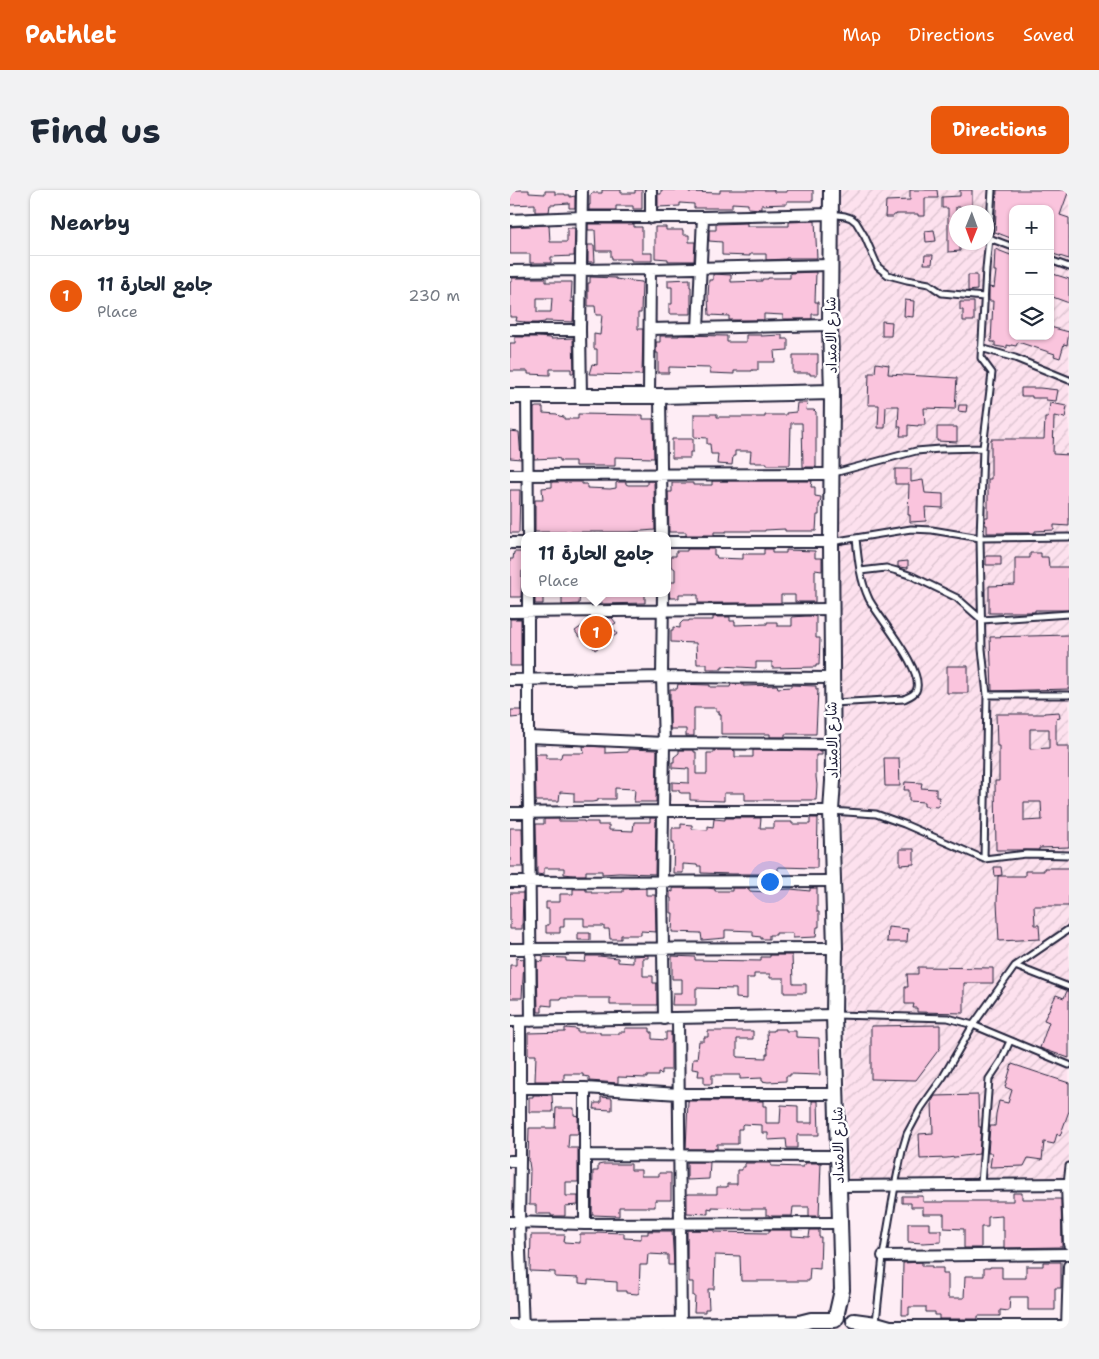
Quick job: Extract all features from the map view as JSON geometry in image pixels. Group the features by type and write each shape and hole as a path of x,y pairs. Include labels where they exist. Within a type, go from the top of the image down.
{"street":[{"path":"581,396 582,190"},
{"path":"651,190 651,218"},
{"name":"شارع الامتداد","path":"831,190 833,781 831,812 835,948 834,1015 844,1322"},
{"path":"510,220 582,217 651,218 831,214"},
{"path":"698,329 703,217"},
{"path":"510,271 650,270 830,265"},
{"path":"650,270 650,330 660,474 662,532"},
{"path":"650,330 830,325"},
{"path":"510,330 580,330"},
{"path":"510,396 655,396 832,392"},
{"path":"528,396 528,532"},
{"path":"510,475 831,474"},
{"path":"671,542 831,542"},
{"path":"528,597 531,1021"},
{"path":"663,597 662,881 664,1019"},
{"path":"510,612 832,609"},
{"path":"510,680 662,677 832,678"},
{"path":"528,737 664,743 832,744"},
{"path":"510,813 662,811 831,812"},
{"path":"510,882 833,881"},
{"path":"510,949 835,948"},
{"path":"834,1015 515,1021 520,1088 515,1161 514,1223 518,1327 681,1327 799,1323 811,1320 884,1327 1068,1328 1069,1266"},
{"path":"678,1019 681,1327"},
{"path":"520,1088 586,1088 679,1094 837,1094"},
{"path":"585,1224 586,1088"},
{"path":"585,1155 838,1156"},
{"path":"839,1186 1068,1184 1069,1244"},
{"path":"514,1223 840,1224"},
{"path":"883,1256 1069,1254"},
{"path":"799,1323 821,1329"}],"lane":[{"path":"991,205 992,190"},
{"path":"831,214 851,218 856,222 878,267 888,275 929,284 942,293 984,297"},
{"path":"994,240 1009,246"},
{"path":"984,858 987,695 982,648 980,538 983,448 992,373 981,358 981,348 988,250"},
{"path":"1054,261 1069,266"},
{"path":"981,348 1015,358 1069,380"},
{"path":"831,474 916,451 983,448"},
{"path":"831,542 911,529 932,530 980,538 1069,537"},
{"path":"832,704 904,699 916,691 918,682 912,665 870,602 860,571 856,538"},
{"path":"860,571 886,568 912,576 957,598 982,620 1069,614"},
{"path":"987,695 1069,695"},
{"path":"831,812 876,814 984,858 1026,854 1069,855"},
{"path":"884,1327 883,1256 902,1151 908,1134 921,1108 943,1077 973,1024 1015,966 1069,928"},
{"path":"1015,966 1069,987"},
{"path":"834,1015 948,1018 973,1024 1069,1065"},
{"path":"981,1186 989,1079 1002,1060 1010,1041"},
{"path":"1068,1184 1069,1166"}],"shaded area":[{"path":"831,190 1069,190 1069,1181 849,1184 832,392"}],"building":[{"path":"510,190 529,190 529,193 545,194 545,191 555,191 555,194 575,196 575,208 569,208 569,203 555,204 550,205 549,212 535,212 535,204 510,205"},
{"path":"602,190 621,190 621,193 635,193 635,190 642,190 642,209 633,209 633,206 616,206 616,210 589,210 590,196 592,193 602,193"},
{"path":"661,190 720,193 720,190 774,190 774,192 787,192 787,190 813,190 813,201 787,201 787,204 761,205 761,209 748,208 748,204 732,203 732,208 694,208 694,204 680,203 680,206 658,207 658,194 661,194"},
{"path":"910,190 937,190 938,198 925,198 925,216 918,216 918,214 896,214 893,217 885,217 886,201 910,200"},
{"path":"960,190 972,190 972,205 949,205 949,250 960,251 948,252 948,208 942,208 942,197 960,196"},
{"path":"997,190 1069,190 1060,215 1069,218 1069,259 1054,254 1054,205 1009,205 1009,237 995,232"},
{"path":"815,221 817,258 766,260 766,254 750,254 750,256 722,255 722,242 709,241 709,230 716,230 716,224 747,223 747,226 789,226 789,222"},
{"path":"588,224 634,224 634,227 642,227 642,253 652,253 652,261 612,259 611,251 596,251 595,230 588,230"},
{"path":"549,225 550,242 567,242 567,228 575,228 574,256 551,257 551,263 530,263 530,254 510,254 510,227"},
{"path":"655,227 666,227 666,230 683,230 683,235 689,235 689,242 695,242 694,261 668,261 668,259 655,258"},
{"path":"934,230 936,241 926,242 925,231"},
{"path":"588,245 594,245 595,262 588,262"},
{"path":"995,249 1009,254 1009,340 1054,340 1054,328 1069,332 1067,345 1064,344 1060,358 1054,356 1055,354 1018,342 1016,346 1007,345 1007,348 995,346 995,342 991,342 993,301 989,301 989,287 994,288 996,271 994,271"},
{"path":"925,255 933,255 932,264 924,264"},
{"path":"816,272 815,302 818,302 818,314 812,314 812,319 783,319 783,315 764,314 764,320 729,320 729,316 709,315 709,280 713,280 713,274 731,275 731,282 790,278 790,273"},
{"path":"1054,274 1069,279 1069,303 1054,297"},
{"path":"968,275 977,275 977,290 968,291"},
{"path":"590,277 642,282 641,313 638,313 638,329 643,329 642,375 589,374 592,364 597,365 597,349 594,349 594,334 600,335 602,315 596,315 595,306 588,306 588,283 590,283"},
{"path":"512,278 546,278 546,282 572,282 573,322 545,321 524,323 516,321 517,317 510,317 510,282 512,282","holes":["537,298 552,298 551,312 537,312"]},
{"path":"690,279 691,314 669,314 669,304 672,304 672,287 668,287 668,280"},
{"path":"905,300 914,301 913,317 904,316"},
{"path":"960,302 974,302 974,321 963,321 963,310 960,310"},
{"path":"882,321 892,322 891,336 882,336"},
{"path":"746,335 782,335 782,339 788,339 788,350 774,351 775,362 758,362 758,370 734,371 734,374 710,373 710,368 669,367 669,373 658,373 656,342 660,342 660,336 727,336 727,342 746,342"},
{"path":"515,337 573,338 574,373 571,373 571,369 550,369 550,375 528,374 528,371 510,371 510,343 515,343"},
{"path":"818,354 817,375 793,373 793,355"},
{"path":"876,363 889,365 888,374 957,378 955,409 924,408 925,425 908,425 908,436 900,436 901,427 898,427 899,406 886,406 885,428 878,428 879,405 868,405 869,373 875,373"},
{"path":"1021,388 1058,390 1056,401 1046,400 1046,398 1032,398 1032,396 1021,396"},
{"path":"797,403 807,403 806,410 814,410 816,412 816,467 803,467 802,423 791,423 790,465 767,465 767,463 750,462 751,451 735,451 732,465 717,464 718,454 711,454 707,438 694,437 694,414 717,414 717,417 786,415 786,413 796,412"},
{"path":"1050,403 1067,406 1065,418 1054,416 1053,454 1069,455 1069,526 1054,525 1054,530 1035,531 1035,533 987,533 985,517 988,517 988,479 991,479 991,439 1044,439 1045,418 1048,418"},
{"path":"959,405 967,405 966,412 958,411"},
{"path":"543,407 543,413 557,414 564,417 564,419 578,419 578,414 643,415 643,419 653,419 654,458 615,457 615,466 575,466 575,461 560,461 560,459 555,458 534,459 534,408"},
{"path":"937,427 957,427 957,442 937,441"},
{"path":"510,431 519,432 521,459 510,458"},
{"path":"672,439 693,439 693,452 690,452 690,458 672,458"},
{"path":"895,469 911,469 911,482 923,480 925,493 943,494 943,508 925,507 926,521 910,522 910,515 908,515 909,484 895,484"},
{"path":"647,481 654,481 655,530 630,532 535,532 535,500 543,500 542,488 552,487 552,482 582,482 582,484 587,484 587,488 610,489 616,488 616,483 618,482 626,482 628,485 647,485"},
{"path":"712,481 812,481 811,487 815,487 815,496 821,497 816,531 785,531 785,529 726,531 714,532 714,535 686,535 686,532 669,532 668,492 672,492 672,483 712,485"},
{"path":"510,490 520,490 519,533 510,533"},
{"path":"687,549 714,549 714,555 717,558 743,559 743,554 764,554 764,549 772,549 772,553 786,553 786,550 815,551 815,558 822,558 822,571 815,570 815,602 795,602 795,595 781,595 781,603 698,603 698,595 694,594 679,594 679,598 670,598 671,582 675,582 675,569 671,566 671,556 676,556 676,551 687,551"},
{"path":"514,552 521,552 521,597 510,597 510,559 513,559"},
{"path":"1030,553 1041,553 1041,557 1048,557 1049,567 1069,567 1069,610 989,613 989,586 1015,585 1015,558 1030,558"},
{"path":"986,556 1001,556 1001,565 986,565"},
{"path":"908,561 908,568 898,567 898,562"},
{"path":"535,597 543,597 543,604 535,604"},
{"path":"562,597 580,597 579,604 562,605"},
{"path":"602,597 645,597 645,603 601,604"},
{"path":"816,616 816,638 820,638 819,665 816,665 816,667 772,668 772,662 756,662 756,668 722,666 722,669 707,669 707,664 697,664 696,643 671,642 671,630 673,630 673,627 680,628 680,624 683,621 713,620 713,617 730,617 730,621 735,621 735,625 777,622 777,626 792,626 792,617"},
{"path":"603,618 612,618 616,623 611,626 617,634 595,650 586,638 582,635 579,637 575,631 592,619 595,624"},
{"path":"510,619 521,619 521,666 510,666"},
{"path":"1069,635 1069,689 992,691 990,637"},
{"path":"947,666 968,666 968,693 947,693"},
{"path":"678,684 710,685 710,687 730,687 731,684 743,684 743,686 777,685 778,688 791,687 791,685 816,686 816,689 818,689 816,734 785,734 785,737 770,737 770,734 721,734 721,714 719,714 719,711 716,711 716,708 694,708 694,736 686,736 686,729 670,729 670,689 677,689"},
{"path":"511,710 521,710 521,717 511,718"},
{"path":"1059,712 1060,718 1056,719 1056,746 1069,746 1069,847 1039,848 1039,850 996,850 995,781 999,781 999,746 997,746 996,714","holes":["1030,729 1049,729 1049,748 1030,749","1024,802 1041,802 1042,820 1024,821"]},
{"path":"583,746 605,747 605,753 628,752 628,749 657,750 656,802 634,802 635,789 615,788 615,799 574,802 574,793 560,792 559,801 536,801 535,754 546,754 546,758 560,758 562,753 584,753"},
{"path":"679,750 694,750 696,752 696,774 707,774 707,753 714,753 714,750 733,750 735,751 735,757 753,757 753,750 822,751 822,755 816,755 816,800 745,800 745,793 724,793 724,801 690,800 690,793 672,790 672,782 689,783 689,769 672,768 672,762 674,762 674,757 679,753"},
{"path":"884,758 899,758 900,786 885,786"},
{"path":"905,782 922,783 921,788 936,789 936,797 939,797 938,807 924,806 924,802 909,801 909,790 904,790"},
{"path":"650,818 656,818 655,874 602,874 602,871 586,871 586,875 573,875 564,874 564,868 544,868 544,875 537,874 536,824 544,824 544,819 598,822 598,825 609,825 609,830 633,831 634,822 650,822"},
{"path":"725,818 761,818 760,828 774,828 774,822 810,824 810,818 818,818 817,868 778,867 778,873 774,874 731,874 701,873 701,866 683,864 683,873 673,873 674,842 672,842 672,828 681,828 681,824 692,825 692,829 708,830 708,826 713,827 714,819 725,820"},
{"path":"510,828 522,828 523,867 510,867"},
{"path":"900,849 914,849 914,864 900,865"},
{"path":"994,867 1001,867 1002,875 995,876"},
{"path":"1044,868 1069,868 1069,906 1034,906 1035,925 1039,925 1040,939 999,941 998,876 1025,876 1025,871 1044,871"},
{"path":"646,888 646,895 655,895 656,932 641,931 641,935 621,935 621,939 610,939 609,929 604,929 604,926 584,926 584,918 564,918 564,927 560,927 560,933 546,933 546,925 549,925 549,909 546,909 546,902 560,902 560,894 573,894 573,889 586,889 586,891 591,891 591,893 610,893 623,892 623,889"},
{"path":"673,888 707,888 715,889 715,891 732,891 732,888 749,888 749,891 768,892 768,890 791,889 810,891 810,888 817,888 819,927 817,927 816,937 793,938 793,933 776,933 776,935 769,935 769,939 761,939 761,937 753,936 753,931 725,930 725,938 702,940 701,933 672,932 673,913 671,913 670,891 673,892"},
{"path":"510,893 523,893 522,929 510,929"},
{"path":"888,927 908,929 907,942 887,942"},
{"path":"578,933 590,933 590,940 578,940"},
{"path":"648,955 648,958 643,958 643,976 653,976 653,983 657,983 657,1005 610,1005 610,998 561,998 552,999 552,1006 542,1005 542,1012 538,1012 537,961 543,962 543,957 566,958 566,961 585,962 586,956 599,956 618,958 618,962 633,963 633,956"},
{"path":"770,955 792,955 793,984 806,984 806,993 784,993 784,978 770,978 770,974 754,974 754,978 747,978 747,999 736,998 736,989 696,988 696,1005 672,1005 673,993 682,993 682,979 672,979 672,956 695,957 695,960 761,961 761,957 770,957"},
{"path":"516,958 524,959 522,998 510,998 510,965 516,965"},
{"path":"918,967 993,968 993,983 964,983 964,1013 917,1012 917,1008 913,1008 914,1004 905,1004 905,987 908,987 907,974 918,974"},
{"path":"1067,991 1069,991 1069,1058 1040,1048 1049,1022 1044,1020 1056,995 1064,998"},
{"path":"940,1025 940,1048 916,1080 871,1079 871,1026"},
{"path":"565,1028 577,1029 577,1032 619,1034 619,1032 625,1032 625,1028 650,1028 652,1039 666,1040 666,1032 671,1032 671,1070 662,1070 662,1074 658,1073 658,1076 647,1076 647,1078 618,1077 618,1083 589,1081 589,1077 583,1076 583,1074 564,1074 564,1081 535,1081 536,1055 528,1055 528,1033 565,1032"},
{"path":"774,1029 796,1031 796,1037 819,1038 820,1075 790,1074 790,1076 786,1076 786,1081 768,1082 762,1081 762,1078 740,1079 740,1075 712,1075 712,1084 704,1084 704,1076 698,1076 699,1070 692,1069 693,1059 697,1059 699,1041 704,1041 704,1037 708,1037 708,1031 753,1031 753,1039 737,1039 737,1057 766,1058 766,1054 768,1054 767,1031 774,1031"},
{"path":"1012,1064 1069,1083 1069,1111 1060,1136 1057,1134 1054,1144 1044,1142 1042,1160 1028,1158 1024,1166 990,1167 992,1153 988,1153 990,1126 995,1126 999,1101 1008,1103 1012,1090 1005,1087"},
{"path":"533,1095 552,1095 553,1112 529,1112 529,1097 533,1097"},
{"path":"978,1095 979,1127 981,1127 979,1154 920,1159 919,1134 933,1133 932,1101 935,1096"},
{"path":"601,1097 612,1098 612,1110 594,1109 595,1103 601,1103"},
{"path":"688,1101 763,1101 763,1106 766,1106 766,1123 780,1123 781,1105 798,1106 798,1123 812,1123 812,1101 818,1101 819,1135 797,1135 797,1148 787,1148 786,1139 768,1140 768,1133 762,1133 762,1125 743,1124 742,1129 738,1129 738,1144 717,1144 717,1149 686,1149"},
{"path":"556,1108 574,1108 574,1115 578,1116 578,1134 569,1134 568,1148 578,1148 578,1182 566,1182 566,1196 578,1196 578,1205 565,1206 565,1216 536,1214 536,1205 529,1205 529,1128 555,1128"},
{"path":"687,1162 710,1162 709,1179 687,1180"},
{"path":"745,1163 771,1163 771,1166 803,1167 805,1163 821,1163 819,1216 810,1216 809,1207 793,1207 792,1216 769,1216 766,1215 766,1209 712,1207 712,1209 708,1208 708,1214 687,1213 687,1194 717,1194 717,1187 737,1184 737,1170 742,1170 742,1167 745,1167"},
{"path":"631,1164 631,1170 641,1170 641,1176 659,1176 659,1173 671,1173 671,1200 655,1200 655,1207 619,1207 619,1216 592,1215 593,1171 598,1171 598,1165"},
{"path":"1013,1193 1022,1193 1022,1199 1061,1199 1062,1247 1004,1248 1002,1216 988,1217 988,1227 981,1227 981,1248 964,1248 964,1229 944,1228 944,1214 923,1214 923,1207 911,1207 911,1203 902,1203 902,1196 923,1196 923,1202 1013,1201"},
{"path":"908,1223 929,1223 929,1230 941,1230 941,1242 908,1242"},
{"path":"687,1230 769,1233 769,1230 792,1230 792,1236 809,1237 810,1230 819,1230 819,1237 821,1237 820,1269 810,1268 809,1281 741,1281 740,1256 715,1255 714,1289 708,1289 709,1309 705,1309 705,1312 694,1312 695,1296 693,1296 693,1282 689,1282 689,1270 687,1270"},
{"path":"648,1231 672,1231 674,1265 668,1265 668,1255 648,1254 647,1265 640,1265 639,1293 637,1294 617,1291 617,1282 588,1280 588,1284 579,1283 579,1278 555,1277 555,1272 530,1271 531,1235 565,1235 564,1242 580,1243 580,1234 596,1234 597,1232 624,1233 624,1238 641,1239 641,1234 648,1234"},
{"path":"922,1262 922,1266 943,1268 943,1274 948,1274 948,1298 964,1298 965,1276 984,1276 984,1268 1002,1267 1002,1278 1026,1278 1026,1266 1043,1266 1043,1262 1061,1262 1061,1288 1055,1288 1055,1310 1028,1310 1028,1297 1010,1297 1009,1311 1000,1310 1000,1316 978,1316 978,1319 939,1319 939,1315 935,1315 935,1312 926,1312 926,1307 909,1307 909,1315 902,1315 903,1263"}],"place":[{"name":"جامع الحارة 11","path":"596,632"}]}
